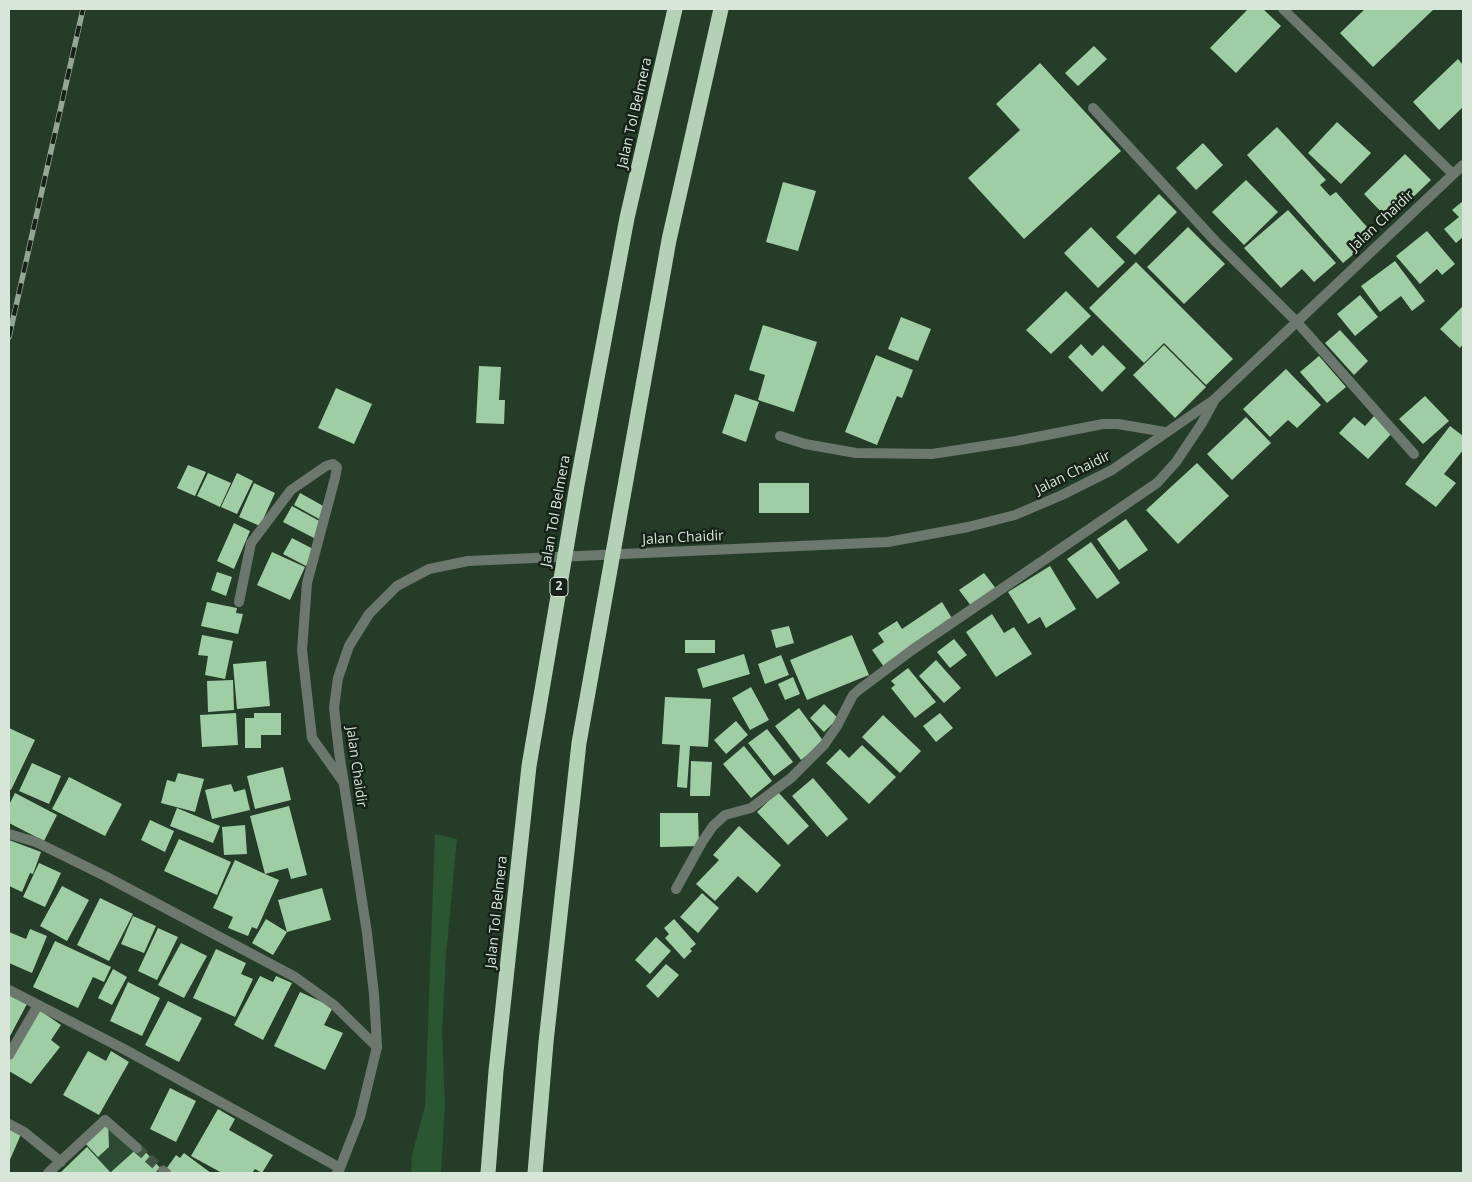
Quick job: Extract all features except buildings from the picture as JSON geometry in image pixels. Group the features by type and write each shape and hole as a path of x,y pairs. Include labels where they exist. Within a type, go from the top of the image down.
{"highway":[{"name":"Jalan Tol Belmera","path":"488,1173 496,1071 529,766 577,485 627,218 675,9"},
{"path":"535,1173 547,1033 580,743 669,240 721,9"}],"street":[{"path":"1283,9 1453,174"},
{"path":"1093,108 1216,242 1296,321 1414,454"},
{"name":"Jalan Chaidir","path":"338,1171 360,1117 377,1047 368,933 334,708 338,678 349,646 369,614 397,586 429,569 468,561 888,542 968,527 1015,515 1062,495 1112,470 1215,399 1463,165"},
{"path":"676,889 702,842 714,826 725,815 751,808 791,778 824,745 837,726 853,695 912,650 1157,483 1176,462 1202,423 1215,399"},
{"path":"780,436 805,444 856,453 932,454 1016,441 1102,424 1118,424 1165,432"},
{"path":"239,602 251,543 291,490 326,466 333,464 337,467 335,478 307,583 302,650 312,738 344,783"},
{"path":"9,834 36,842 106,876 296,976 334,1005 377,1047"},
{"path":"9,990 122,1048 338,1171"},
{"path":"9,1055 38,1005"},
{"path":"48,1173 105,1120 137,1148"},
{"path":"9,1124 24,1132 60,1162"}],"shaded area":[{"path":"435,834 457,839 446,955 442,1032 445,1105 441,1173 411,1173 412,1155 425,1107"},
{"path":"107,1126 158,1173 60,1173"}],"tunnel":[{"path":"137,1148 163,1171"}],"railway":[{"path":"9,337 83,9"}]}
